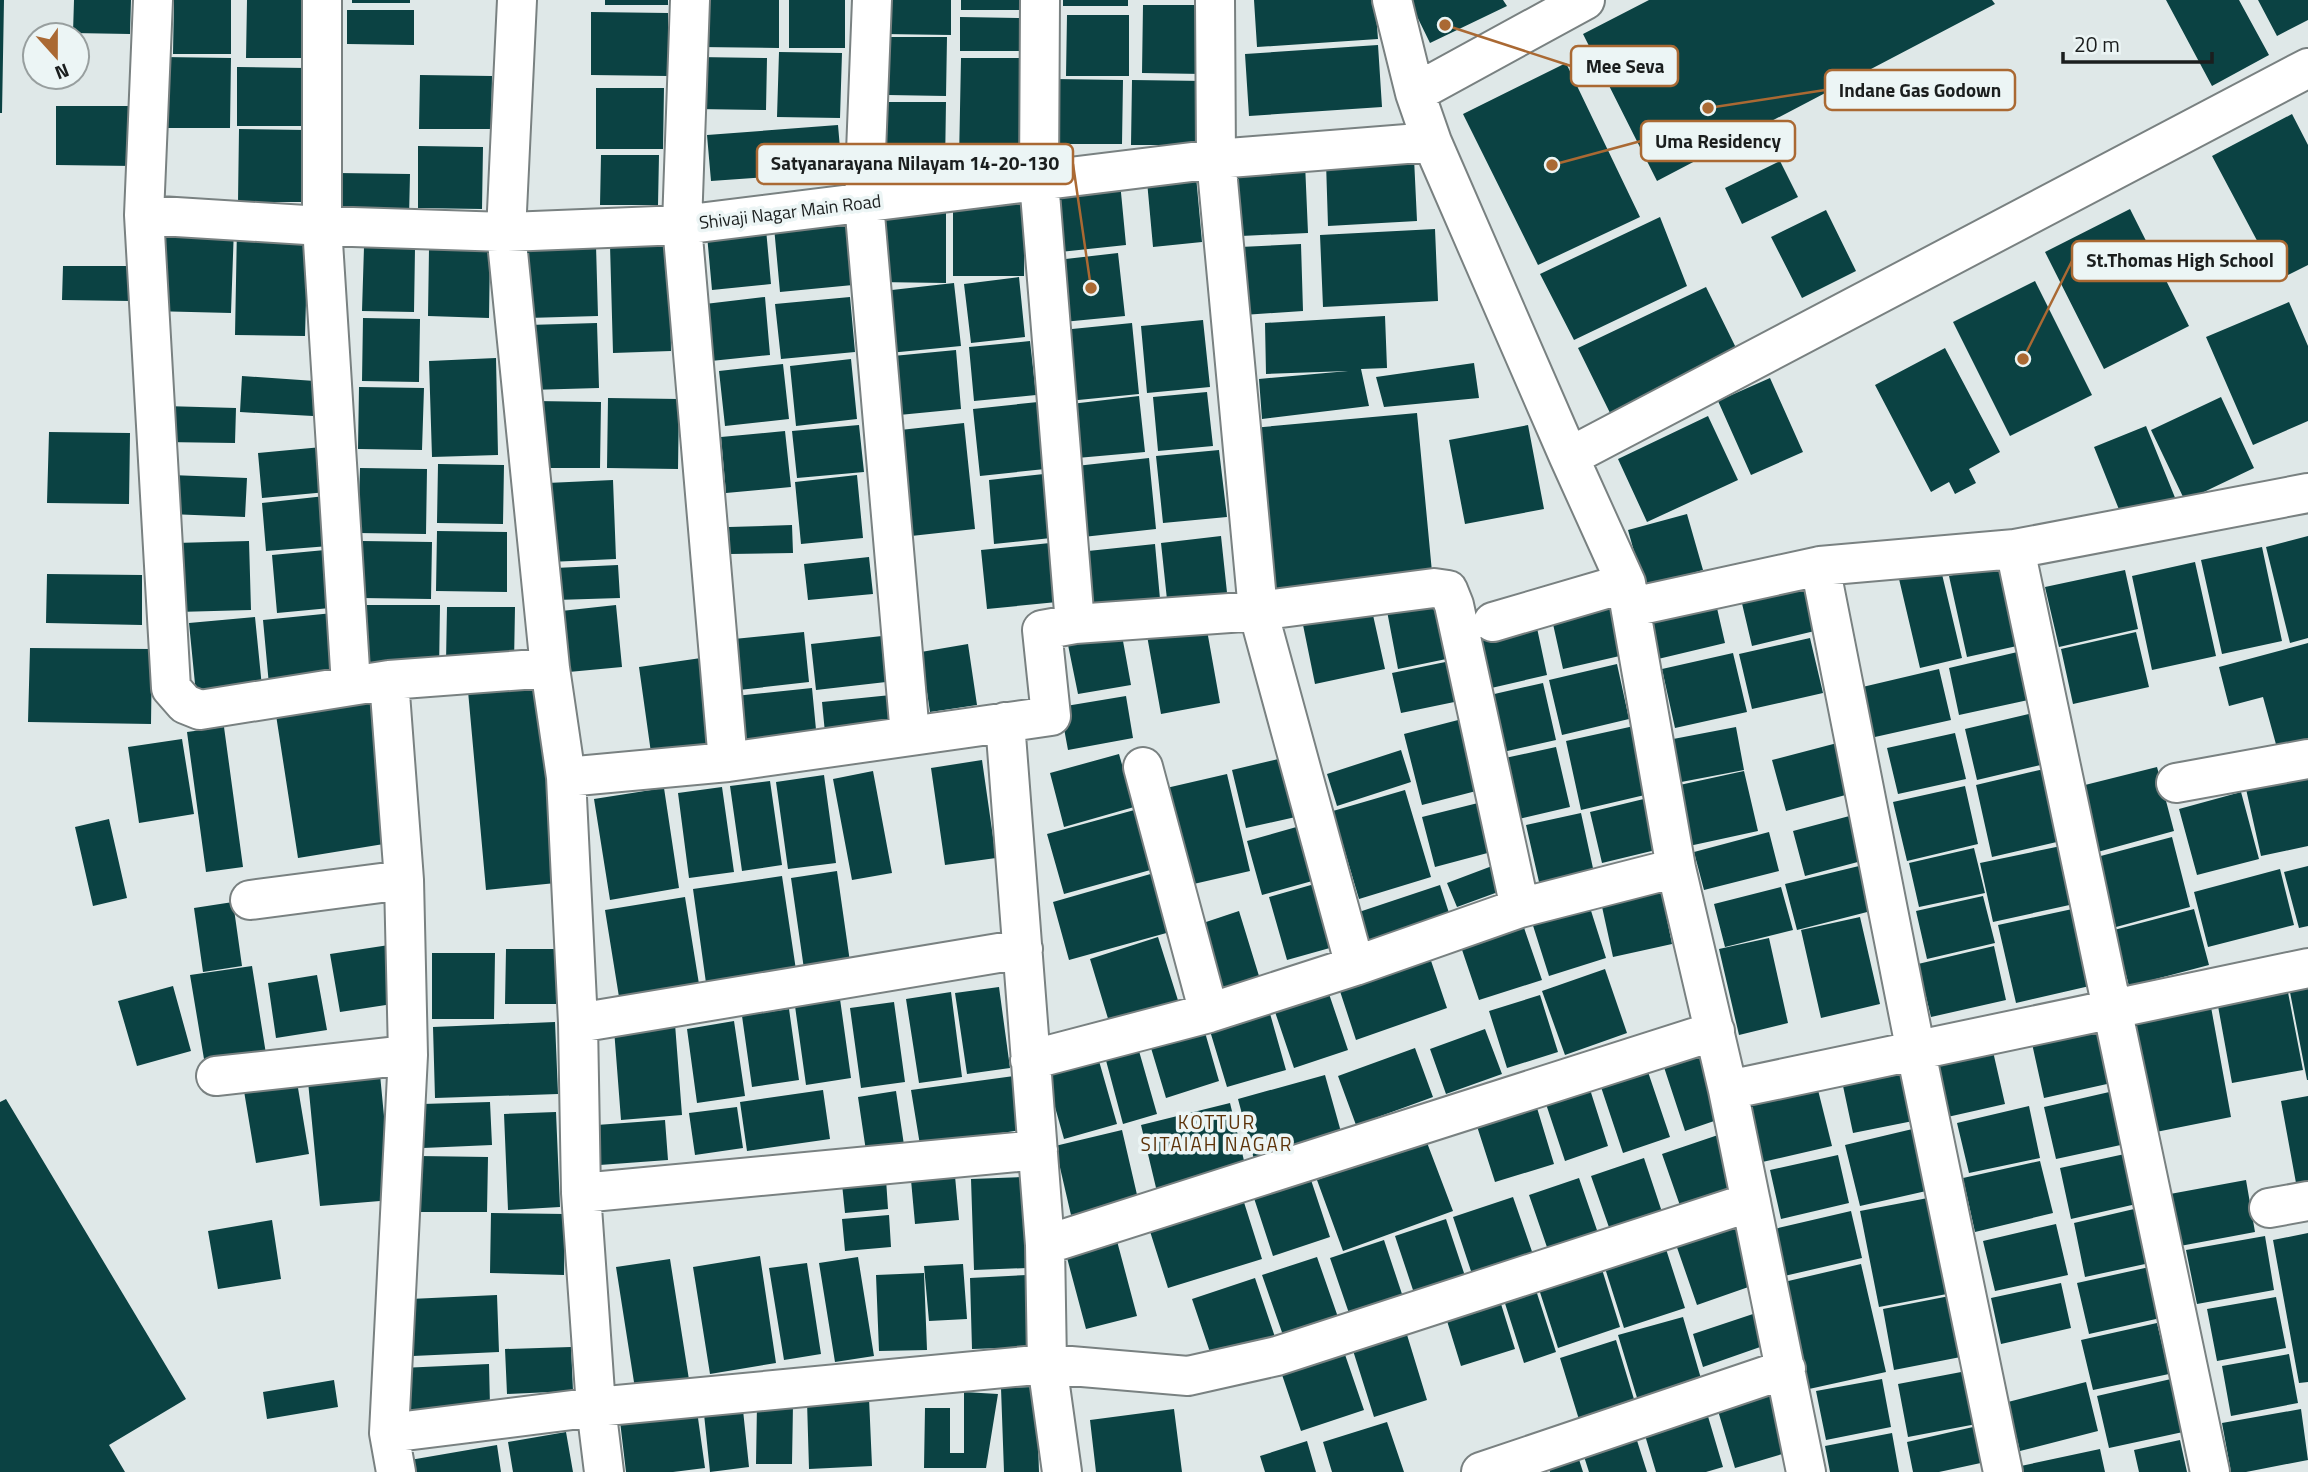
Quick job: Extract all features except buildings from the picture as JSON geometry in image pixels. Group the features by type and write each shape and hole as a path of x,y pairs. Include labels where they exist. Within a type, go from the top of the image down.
{"street":[{"path":"153,0 144,215 171,688 185,704 200,710 389,680 550,668"},
{"path":"322,0 322,226 351,685"},
{"path":"517,0 506,232 550,668 566,777 578,1023 581,1193 596,1407 604,1472"},
{"path":"690,0 682,225 728,762"},
{"path":"872,0 864,203 910,735"},
{"path":"1040,0 1039,181 1074,624"},
{"path":"1215,0 1216,159 1258,611 1356,966"},
{"path":"1392,0 1415,93 1432,142 1629,595 1676,868 1728,1090 1806,1472"},
{"path":"1415,93 1584,0"},
{"path":"1569,457 2308,68"},
{"name":"Shivaji Nagar Main Road","path":"144,215 322,226 506,232 682,225 1216,159 1432,142"},
{"path":"1493,622 1629,595 1820,566 2015,549 2308,493"},
{"path":"2015,549 2210,1472"},
{"path":"1820,566 1916,1052 2003,1472"},
{"path":"566,777 728,762 1051,716 1042,631 1074,624 1258,611 1434,589 1448,590 1454,605 1520,908"},
{"path":"389,680 404,880 408,1055 390,1433 396,1472"},
{"path":"1005,722 1045,1245 1047,1364 1062,1472"},
{"path":"2176,783 2308,759"},
{"path":"1143,767 1209,1013"},
{"path":"1030,1060 1209,1013 1356,966 1520,908 1676,868"},
{"path":"250,900 404,880"},
{"path":"578,1023 1023,948"},
{"path":"1728,1090 2308,968"},
{"path":"1045,1245 1715,1031"},
{"path":"216,1076 408,1055"},
{"path":"581,1193 1038,1150"},
{"path":"2269,1208 2308,1201"},
{"path":"390,1433 596,1407 1047,1364 1188,1376 1277,1356 1751,1202"},
{"path":"1481,1472 1786,1369"}],"place":[{"name":"Mee Seva","path":"1445,25"},
{"name":"Indane Gas Godown","path":"1708,108"},
{"name":"Uma Residency","path":"1552,165"},
{"name":"Satyanarayana Nilayam 14-20-130","path":"1091,288"},
{"name":"St.Thomas High School","path":"2023,359"}],"district":[{"name":"KOTTUR SITAIAH NAGAR","path":"1217,1133"}]}
